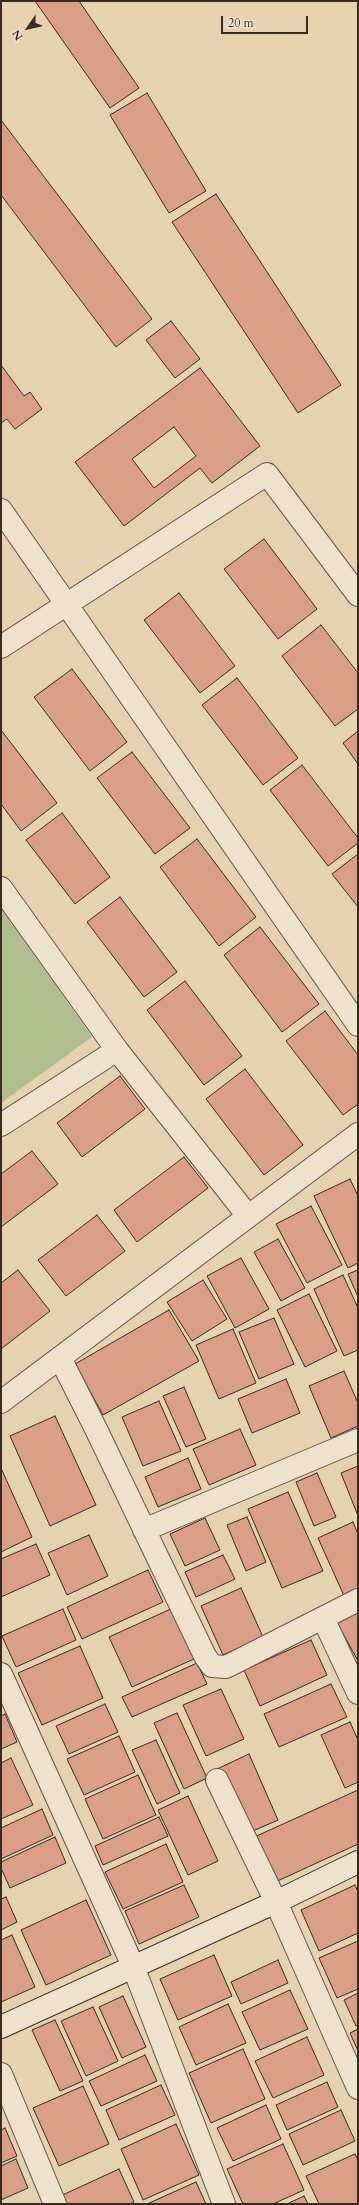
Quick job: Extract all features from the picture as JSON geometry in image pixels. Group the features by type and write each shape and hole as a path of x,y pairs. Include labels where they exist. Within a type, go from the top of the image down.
{"street":[{"path":"1,647 267,474 358,595"},
{"path":"1,510 358,1025"},
{"path":"1,888 117,1050 248,1216"},
{"path":"1,1125 117,1050"},
{"path":"1,1402 358,1134"},
{"path":"60,1358 95,1427 205,1656 212,1666 226,1667 358,1600"},
{"path":"144,1530 358,1440"},
{"path":"323,1618 358,1693"},
{"path":"1,1674 133,1966 224,2204"},
{"path":"217,1780 276,1902 358,2088"},
{"path":"1,2027 276,1902 358,1862"},
{"path":"1,2074 55,2204"}],"green space":[{"path":"1,909 92,1037 1,1103"}],"building":[{"path":"35,1 79,1 139,88 110,108"},
{"path":"147,93 206,191 169,213 110,115"},
{"path":"1,120 152,319 116,347 1,195"},
{"path":"216,194 341,385 298,413 172,222"},
{"path":"171,321 200,359 175,378 146,340"},
{"path":"1,365 24,396 30,392 42,409 15,429 7,419 1,423"},
{"path":"200,368 260,446 212,483 200,468 124,526 75,462","holes":["174,427 196,456 154,488 132,459"]},
{"path":"264,539 317,609 278,639 224,569"},
{"path":"179,593 235,666 200,693 144,620"},
{"path":"321,625 358,673 358,709 335,726 282,656"},
{"path":"72,669 127,742 90,771 34,697"},
{"path":"237,678 298,758 263,785 202,705"},
{"path":"1,730 57,803 21,831 1,804"},
{"path":"358,731 358,764 343,743"},
{"path":"132,752 190,828 155,854 97,778"},
{"path":"302,765 358,838 358,843 328,866 270,790"},
{"path":"62,813 110,877 75,904 26,840"},
{"path":"197,839 256,917 219,946 160,867"},
{"path":"358,854 358,907 332,874"},
{"path":"120,897 177,972 144,997 87,922"},
{"path":"260,927 319,1004 282,1032 224,955"},
{"path":"185,981 242,1056 204,1085 147,1010"},
{"path":"325,1011 358,1055 358,1104 343,1115 286,1041"},
{"path":"245,1069 303,1145 264,1175 206,1099"},
{"path":"120,1076 145,1109 82,1157 57,1123"},
{"path":"32,1151 58,1184 1,1227 1,1174"},
{"path":"184,1157 208,1188 137,1242 114,1210"},
{"path":"350,1179 358,1196 358,1263 348,1268 314,1196"},
{"path":"311,1206 342,1265 307,1283 276,1224"},
{"path":"97,1215 125,1251 66,1296 38,1260"},
{"path":"278,1239 305,1288 281,1301 254,1252"},
{"path":"241,1258 269,1309 235,1328 207,1276"},
{"path":"18,1270 50,1311 1,1349 1,1283"},
{"path":"358,1270 358,1297 348,1274"},
{"path":"343,1275 358,1308 358,1350 344,1356 314,1289"},
{"path":"203,1280 227,1319 192,1341 167,1302"},
{"path":"309,1294 337,1351 305,1367 277,1310"},
{"path":"169,1310 199,1361 103,1415 75,1364"},
{"path":"274,1318 294,1364 259,1379 239,1332"},
{"path":"233,1329 256,1383 219,1399 196,1345"},
{"path":"344,1371 358,1403 358,1426 331,1438 309,1386"},
{"path":"286,1379 300,1413 252,1433 238,1399"},
{"path":"184,1387 206,1439 186,1447 163,1396"},
{"path":"159,1401 181,1451 143,1466 122,1417"},
{"path":"55,1416 96,1505 50,1526 10,1436"},
{"path":"240,1429 256,1465 209,1485 193,1449"},
{"path":"188,1458 201,1489 158,1507 145,1477"},
{"path":"358,1466 358,1516 341,1473"},
{"path":"1,1468 32,1537 1,1552"},
{"path":"317,1473 336,1517 314,1526 296,1482"},
{"path":"288,1492 323,1571 282,1588 248,1509"},
{"path":"247,1517 266,1562 246,1571 227,1525"},
{"path":"205,1518 220,1550 185,1566 170,1534"},
{"path":"353,1522 358,1534 358,1592 345,1598 318,1538"},
{"path":"89,1535 108,1576 67,1595 48,1553"},
{"path":"36,1544 50,1575 1,1597 1,1559"},
{"path":"223,1555 235,1579 196,1597 185,1572"},
{"path":"148,1570 163,1602 82,1639 67,1607"},
{"path":"241,1588 263,1637 223,1655 201,1606"},
{"path":"173,1608 196,1658 132,1687 109,1637"},
{"path":"63,1609 76,1640 16,1667 2,1636"},
{"path":"358,1609 358,1661 336,1621"},
{"path":"311,1640 327,1675 260,1706 244,1670"},
{"path":"80,1646 103,1698 42,1725 18,1673"},
{"path":"197,1663 207,1684 132,1717 122,1697"},
{"path":"331,1684 347,1717 279,1747 264,1714"},
{"path":"221,1689 244,1739 206,1756 183,1705"},
{"path":"105,1704 118,1732 69,1754 56,1726"},
{"path":"177,1713 207,1778 184,1789 154,1723"},
{"path":"5,1714 17,1742 1,1749 1,1716"},
{"path":"350,1722 358,1740 358,1782 345,1788 321,1735"},
{"path":"119,1736 135,1772 84,1795 67,1759"},
{"path":"156,1740 180,1793 157,1804 132,1750"},
{"path":"249,1754 278,1820 246,1834 217,1769"},
{"path":"11,1758 33,1805 1,1819 1,1763"},
{"path":"138,1775 156,1815 103,1839 85,1799"},
{"path":"358,1790 358,1844 271,1884 250,1839"},
{"path":"188,1796 218,1861 188,1875 158,1810"},
{"path":"42,1809 53,1835 1,1859 1,1828"},
{"path":"159,1817 168,1836 103,1865 95,1846"},
{"path":"55,1837 66,1863 10,1888 1,1868 1,1862"},
{"path":"166,1844 183,1882 123,1909 105,1872"},
{"path":"184,1885 199,1917 139,1944 125,1911"},
{"path":"355,1885 358,1892 358,1933 319,1951 301,1910"},
{"path":"6,1897 17,1922 1,1930 1,1899"},
{"path":"86,1900 111,1955 46,1985 21,1930"},
{"path":"12,1935 35,1987 1,2002 1,1940"},
{"path":"358,1941 358,1989 337,1998 319,1958"},
{"path":"214,1955 232,1996 178,2020 160,1979"},
{"path":"278,1960 288,1983 241,2004 231,1982"},
{"path":"290,1990 308,2029 260,2050 242,2012"},
{"path":"358,1993 358,2025 356,2026 344,2000"},
{"path":"123,1996 146,2047 122,2058 99,2007"},
{"path":"228,2004 246,2043 196,2065 179,2027"},
{"path":"93,2007 118,2061 86,2076 61,2021"},
{"path":"55,2020 83,2081 60,2091 32,2030"},
{"path":"358,2029 358,2051 350,2033"},
{"path":"307,2037 324,2075 273,2098 255,2061"},
{"path":"243,2049 265,2099 211,2123 189,2073"},
{"path":"145,2055 157,2081 101,2106 89,2081"},
{"path":"327,2082 338,2107 287,2130 276,2105"},
{"path":"161,2085 175,2115 119,2140 106,2110"},
{"path":"83,2086 109,2144 59,2166 33,2108"},
{"path":"266,2105 281,2139 233,2161 217,2128"},
{"path":"341,2110 355,2141 303,2165 289,2134"},
{"path":"176,2124 199,2175 143,2200 121,2149"},
{"path":"5,2128 17,2156 1,2163 1,2130"},
{"path":"283,2144 304,2190 273,2204 243,2204 227,2169"},
{"path":"355,2154 358,2160 358,2204 319,2204 306,2176"},
{"path":"16,2159 28,2188 1,2200 1,2166"},
{"path":"119,2169 134,2202 130,2204 58,2204 56,2198"},
{"path":"196,2182 206,2204 147,2204"},
{"path":"304,2196 308,2204 287,2204"}]}
